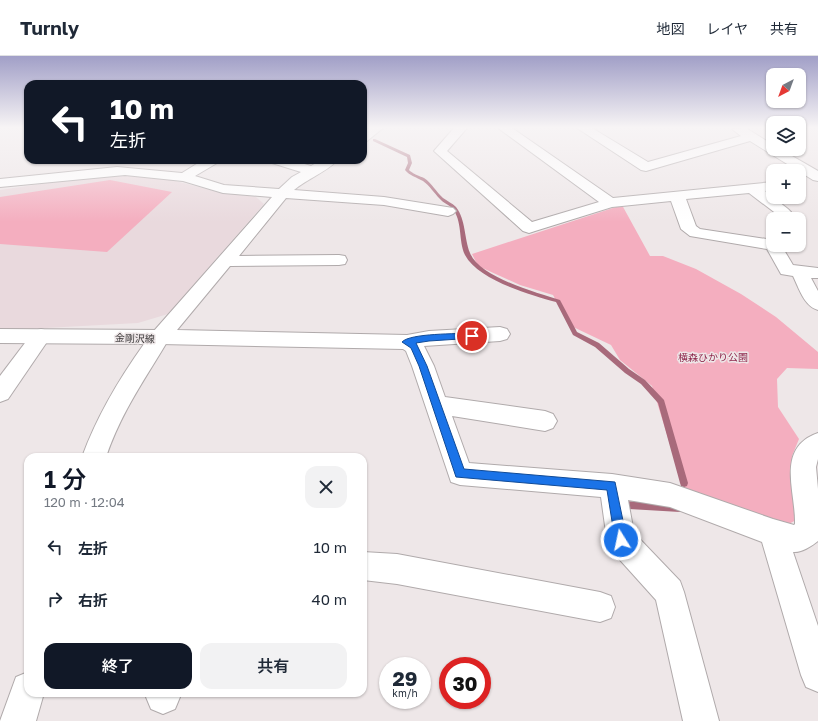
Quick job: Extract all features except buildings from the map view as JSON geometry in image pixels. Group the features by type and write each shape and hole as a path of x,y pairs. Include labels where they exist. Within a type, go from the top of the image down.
{"street":[{"path":"449,159 529,228 610,203 766,187"},
{"path":"548,159 610,203"},
{"path":"633,159 646,167 675,159"},
{"path":"785,159 815,179"},
{"path":"184,177 205,164"},
{"path":"290,164 314,171"},
{"path":"160,337 283,193 297,180 324,164"},
{"path":"0,183 128,166 184,177 223,189 384,201 448,211"},
{"path":"752,188 783,212"},
{"path":"677,196 689,229 696,233 766,244"},
{"path":"777,252 787,270 818,273"},
{"path":"225,261 339,260"},
{"path":"799,271 812,297 818,304"},
{"path":"160,337 406,342 429,338 500,334"},
{"name":"金剛沢線","path":"0,336 160,337"},
{"path":"0,393 41,336"},
{"name":"金剛沢線","path":"95,453 104,430 135,373 160,337"},
{"path":"406,342 414,346 423,366 460,474 612,486 670,495 773,534 796,539 808,532 810,521 803,466 808,452 818,444"},
{"path":"436,405 545,421"},
{"path":"612,486 621,540 669,592 701,721"},
{"path":"773,534 818,675"},
{"path":"367,566 397,569 600,607"},
{"path":"18,721 26,697"}],"shaded area":[{"path":"109,174 160,177 218,192 256,197 264,204 168,314 138,323 8,330 0,329 0,190"}],"green space":[{"path":"110,180 172,192 107,252 0,244 0,197"},
{"name":"横森ひかり公園","path":"622,205 650,256 663,256 696,269 741,294 776,317 818,352 818,369 787,368 777,379 778,407 799,439 792,456 800,518 785,526 683,487 652,386 620,360 611,345 569,325 553,295 520,285 478,266 472,254"}],"waterway":[{"path":"409,159 410,163 407,170 413,175 423,179 442,199 454,208 460,219 468,255 474,263 494,278 522,290 558,301 575,333 597,345 627,371 643,382 661,402 684,483"},
{"path":"625,509 624,505 680,508"}],"route":[{"path":"472,336 429,338 406,342 414,346 423,366 460,474 612,486 621,540"}]}
